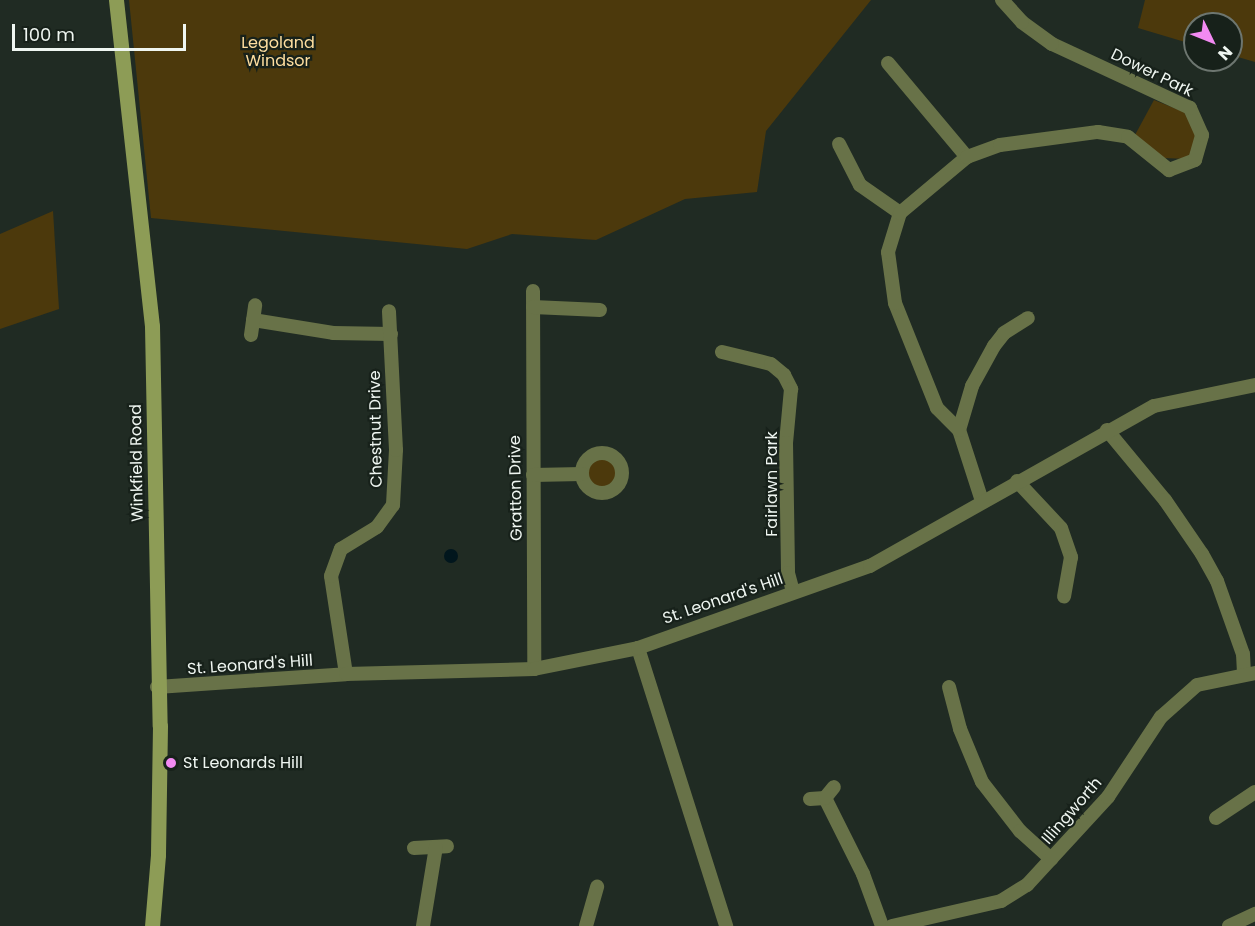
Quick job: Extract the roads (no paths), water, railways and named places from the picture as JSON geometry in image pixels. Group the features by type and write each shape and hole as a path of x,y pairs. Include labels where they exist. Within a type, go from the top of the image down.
{"main road":[{"name":"Winkfield Road","path":"117,0 152,317 159,843 152,926"}],"street":[{"name":"Dower Park","path":"967,157 1000,146 1098,132 1128,137 1169,170 1194,160 1202,135 1190,108 1052,44 1004,1"},
{"path":"888,63 967,157 900,213 888,252 896,303 936,408 959,429 982,501"},
{"path":"839,144 860,185 900,213"},
{"name":"Gratton Drive","path":"533,291 534,669"},
{"path":"251,335 255,305"},
{"path":"533,307 600,310"},
{"name":"Chestnut Drive","path":"346,674 331,576 341,549 377,527 393,505 396,450 390,311"},
{"path":"959,429 972,386 994,346 1004,333 1028,318"},
{"path":"253,320 333,333 391,334"},
{"name":"Fairlawn Park","path":"722,352 771,364 784,375 791,389 786,443 788,573 793,592"},
{"name":"St. Leonard's Hill","path":"158,687 346,674 534,669 638,648 870,566 1107,430 1154,406 1255,385"},
{"name":"Illingworth","path":"892,926 1001,901 1027,885 1108,797 1161,717 1197,685 1250,673 1207,563 1165,500 1107,430"},
{"path":"533,475 582,474"},
{"path":"1017,481 1061,528 1071,557 1064,596"},
{"path":"638,648 726,926"},
{"path":"949,687 960,729 982,782 1020,831 1051,859"},
{"path":"1216,818 1226,802 1255,792"},
{"path":"810,799 830,793 882,926"},
{"path":"414,848 442,846 423,926"},
{"path":"586,926 590,895"},
{"path":"1229,926 1255,914"}],"water":[{"path":"451,549 456,551 458,556 456,561 451,563 446,561 444,556 446,551"}],"place":[{"name":"St Leonards Hill","path":"171,763"}],"park label":[{"name":"Legoland Windsor","path":"278,52"}]}
